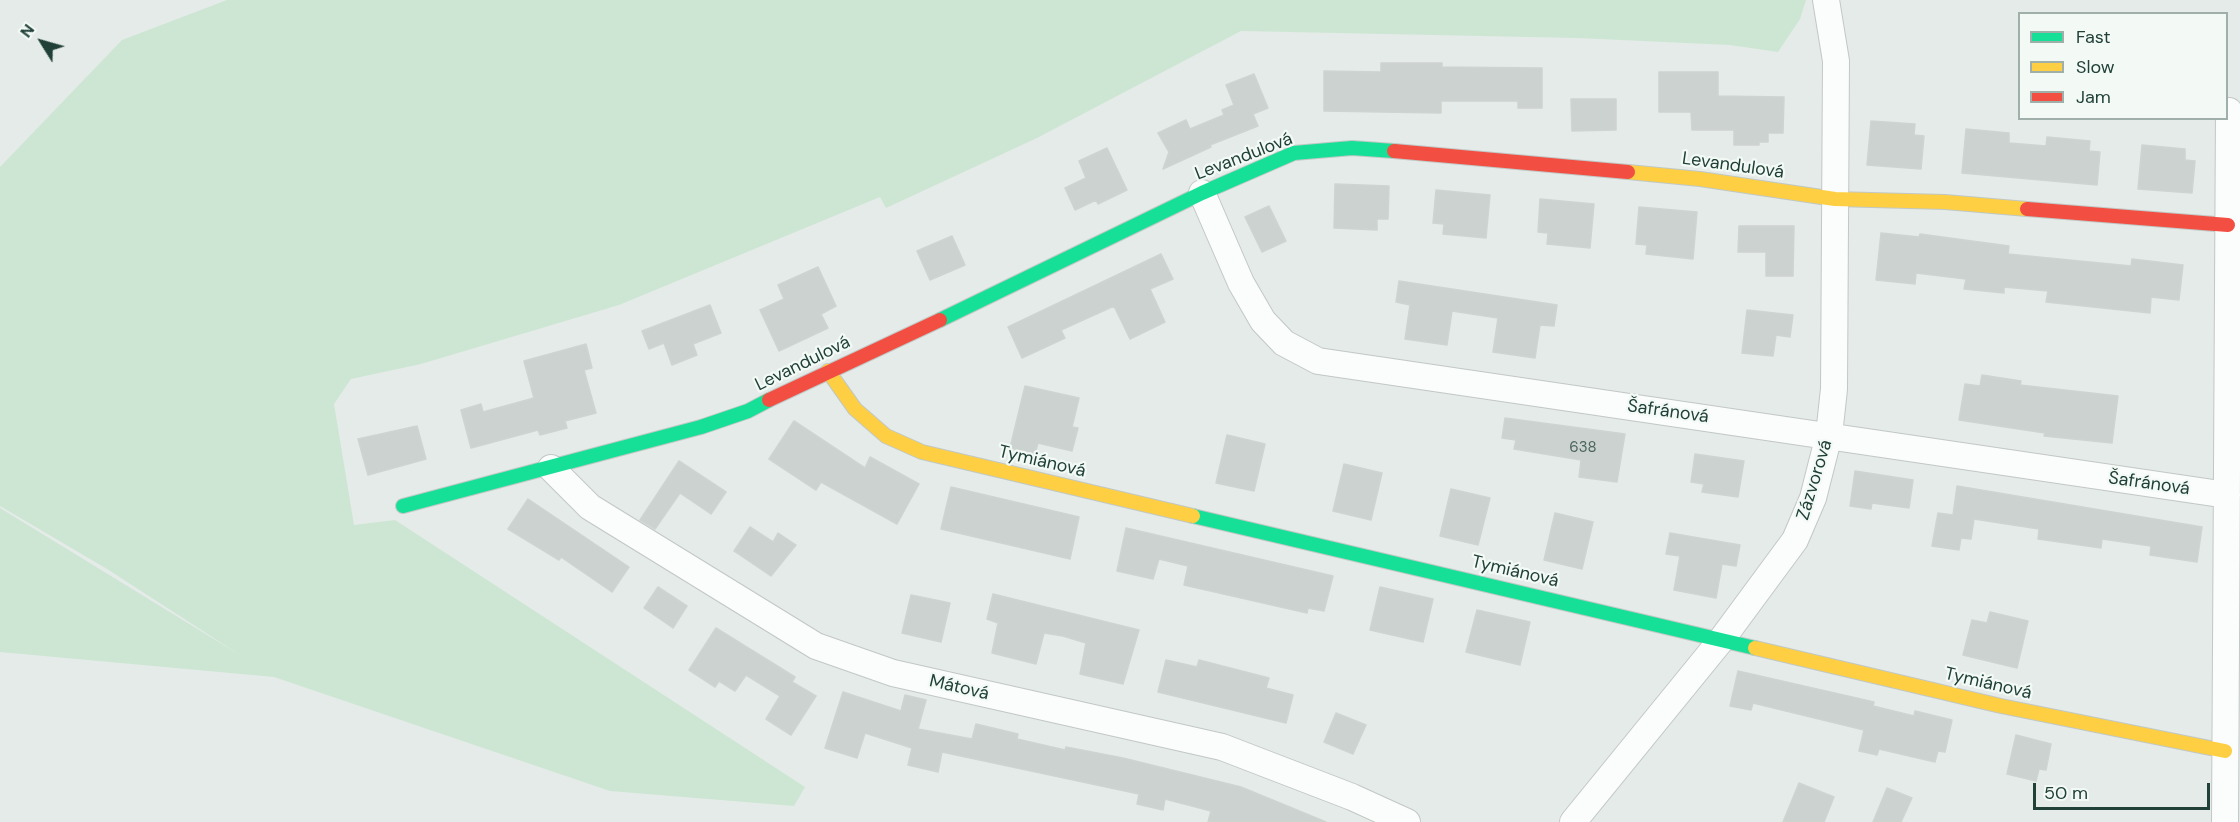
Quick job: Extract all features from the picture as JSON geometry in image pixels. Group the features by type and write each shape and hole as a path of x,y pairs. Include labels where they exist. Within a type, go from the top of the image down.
{"street":[{"name":"Zázvorová","path":"1573,822 1722,639 1795,540 1813,498 1829,435 1834,389 1836,61 1826,0"},
{"path":"2225,822 2229,111"},
{"name":"Levandulová","path":"403,506 701,427 748,411 828,371 1011,288 1202,193 1294,153 1352,148 1700,179 1835,199 1945,202 2228,225"},
{"name":"Šafránová","path":"1202,193 1241,283 1263,321 1284,343 1318,361 2227,495"},
{"name":"Tymiánová","path":"828,371 855,409 886,436 922,452 2001,706 2225,751"},
{"name":"Mátová","path":"551,468 590,507 816,646 893,673 1222,747 1352,797 1407,822"}],"green space":[{"path":"227,0 1806,0 1800,19 1778,52 1730,45 1577,38 1241,31 1037,138 886,208 880,197 619,305 421,364 351,379 334,404 354,525 395,520 805,787 794,806 610,791 274,677 0,652 0,508 240,655 107,569 0,506 0,167 122,40"}],"building":[{"path":"1381,63 1442,63 1442,67 1542,68 1542,108 1518,108 1518,101 1441,101 1441,113 1324,111 1324,71 1381,72"},
{"path":"1659,72 1718,72 1718,96 1784,97 1783,133 1768,133 1768,142 1759,142 1759,145 1734,145 1734,130 1692,130 1691,112 1659,112"},
{"path":"1254,74 1268,108 1253,114 1258,126 1210,145 1211,147 1163,169 1169,152 1158,133 1186,120 1190,129 1224,115 1222,110 1234,105 1226,85"},
{"path":"1571,99 1616,99 1616,130 1572,131"},
{"path":"1871,121 1915,124 1914,135 1924,136 1921,169 1867,165"},
{"path":"1966,129 2009,133 2009,143 2046,146 2047,137 2090,141 2089,151 2100,152 2097,185 1962,173"},
{"path":"2142,145 2185,149 2185,160 2195,161 2192,193 2138,189"},
{"path":"1107,148 1127,190 1098,204 1096,200 1075,210 1065,188 1086,178 1079,161"},
{"path":"1335,184 1389,186 1388,219 1377,219 1377,230 1334,228"},
{"path":"1436,190 1490,195 1486,238 1443,234 1444,224 1433,223"},
{"path":"1540,199 1594,204 1590,248 1547,244 1548,233 1538,232"},
{"path":"1269,206 1286,241 1262,252 1245,217"},
{"path":"1639,207 1697,212 1693,259 1646,254 1647,245 1636,244"},
{"path":"1739,226 1794,226 1793,276 1766,276 1766,252 1738,252"},
{"path":"1881,233 1919,237 1920,234 2009,246 2008,254 2131,266 2132,259 2183,265 2179,300 2151,297 2150,313 2046,302 2048,291 2004,287 2004,293 1964,289 1966,279 1916,273 1915,284 1876,280"},
{"path":"952,236 965,265 930,280 917,251"},
{"path":"1161,254 1173,279 1150,289 1165,322 1130,339 1114,306 1061,330 1065,338 1022,358 1008,327"},
{"path":"818,267 836,306 821,314 828,328 779,351 760,310 784,299 778,285"},
{"path":"1399,281 1557,305 1554,326 1540,325 1535,358 1493,352 1498,318 1452,311 1447,345 1405,339 1410,305 1396,302"},
{"path":"710,305 721,333 693,344 697,355 672,365 664,343 649,349 642,331"},
{"path":"1747,310 1793,315 1790,337 1776,335 1773,356 1742,353"},
{"path":"586,344 592,368 584,370 596,413 565,421 567,428 540,435 538,430 471,448 461,410 481,404 483,412 534,398 524,361"},
{"path":"1982,375 2021,381 2020,385 2118,396 2112,443 2044,436 2045,433 1959,420 1965,384 1980,386"},
{"path":"1025,386 1079,398 1072,427 1078,428 1072,451 1038,443 1035,454 1010,448"},
{"path":"1505,418 1625,434 1617,482 1579,477 1581,460 1514,449 1516,440 1502,438"},
{"path":"794,421 865,468 870,457 919,484 897,524 821,482 816,490 769,459"},
{"path":"417,426 426,459 368,475 358,439"},
{"path":"1227,435 1265,444 1254,491 1216,483"},
{"path":"1695,454 1744,461 1738,497 1702,492 1704,484 1691,482"},
{"path":"679,461 726,492 711,514 680,493 655,529 640,520"},
{"path":"1344,464 1382,473 1371,520 1333,511"},
{"path":"1855,471 1913,480 1909,508 1872,503 1871,509 1850,506"},
{"path":"1957,486 2202,527 2197,562 2150,555 2151,546 2102,539 2101,548 2038,539 2039,529 1974,519 1971,539 1961,538 1959,550 1932,546 1938,513 1953,515"},
{"path":"951,487 1079,517 1070,559 941,529"},
{"path":"1451,489 1490,498 1478,545 1440,536"},
{"path":"528,499 629,567 612,592 561,557 559,560 508,529"},
{"path":"1555,513 1593,522 1582,569 1544,560"},
{"path":"750,527 773,542 778,533 796,545 771,576 734,551"},
{"path":"1126,528 1333,576 1324,611 1308,608 1307,613 1184,585 1188,566 1159,559 1153,579 1117,571"},
{"path":"1670,533 1740,545 1736,566 1722,564 1716,598 1674,590 1680,556 1666,554"},
{"path":"658,587 687,606 673,628 644,608"},
{"path":"1380,587 1433,599 1423,642 1370,630"},
{"path":"993,594 1139,630 1123,684 1080,674 1086,643 1063,636 1044,633 1036,664 992,653 998,623 987,619"},
{"path":"911,595 950,603 941,642 902,633"},
{"path":"1477,610 1530,622 1520,665 1466,652"},
{"path":"1990,612 2028,621 2017,668 1963,655 1972,620 1987,623"},
{"path":"716,628 795,677 792,682 816,696 791,735 766,719 780,696 746,675 735,691 719,681 715,687 689,670"},
{"path":"1166,660 1197,667 1199,660 1269,678 1266,688 1293,695 1286,723 1158,692"},
{"path":"1738,671 1874,702 1873,706 1914,716 1915,711 1952,720 1945,752 1938,751 1935,762 1879,749 1877,755 1859,751 1864,730 1753,703 1751,710 1730,706"},
{"path":"843,692 901,711 905,695 926,700 918,729 972,739 976,724 1018,734 1017,739 1065,750 1066,747 1123,758 1241,787 1326,822 1208,822 1211,811 1165,799 1163,810 1137,804 1139,794 942,752 938,772 908,765 912,748 865,733 857,758 825,748"},
{"path":"1336,713 1366,725 1353,754 1324,742"},
{"path":"2016,735 2051,744 2046,770 2039,769 2036,781 2007,774"},
{"path":"1799,783 1834,797 1824,822 1783,822"},
{"path":"1887,788 1912,798 1901,822 1873,822"}],"traffic: fast":[{"path":"940,320 1202,193 1294,153 1352,148 1394,151"},
{"path":"403,506 701,427 748,411 769,400"},
{"path":"1193,516 1755,648"}],"traffic: slow":[{"path":"1628,172 1700,179 1835,199 1945,202 2027,209"},
{"path":"828,371 855,409 886,436 922,452 1193,516"},
{"path":"1755,648 2001,706 2225,751"}],"traffic: jam":[{"path":"1394,151 1628,172"},
{"path":"2027,209 2228,225"},
{"path":"769,400 940,320"}]}
